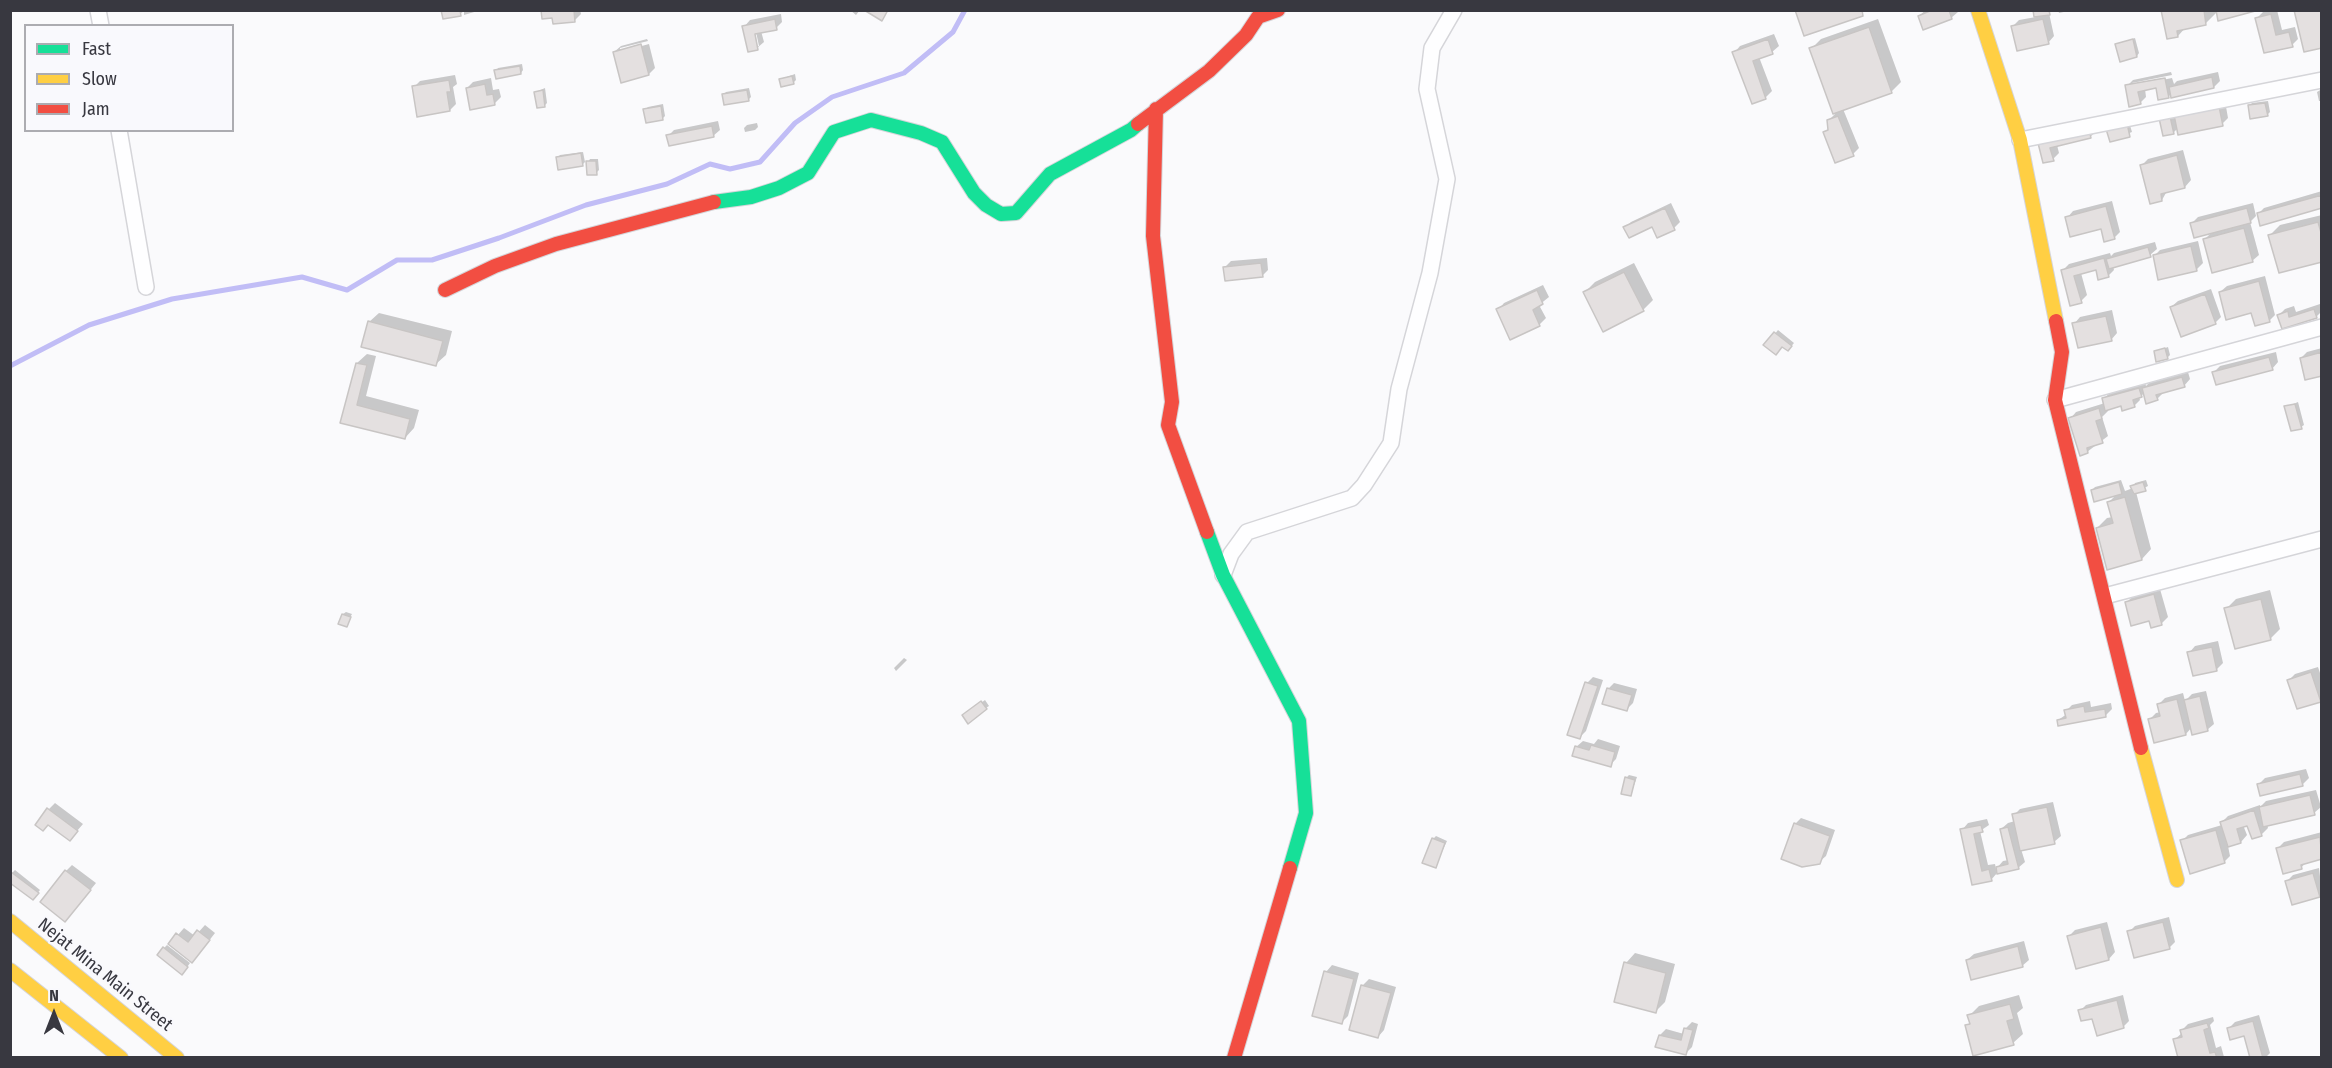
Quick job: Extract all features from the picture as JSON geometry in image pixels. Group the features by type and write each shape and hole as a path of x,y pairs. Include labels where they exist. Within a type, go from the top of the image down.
{"street":[{"path":"445,290 495,266 556,244 708,203 751,197 780,188 808,173 834,132 871,120 921,133 942,142 974,193 986,205 1001,214 1016,213 1050,174 1131,130 1209,71 1245,35 1258,17 1278,10"},
{"path":"1223,575 1231,554 1246,532 1352,498 1364,485 1391,443 1399,389 1430,273 1446,179 1427,89 1432,48 1454,10"},
{"path":"1978,10 2020,140 2062,352 2055,400 2146,768 2177,880"},
{"path":"2020,140 2322,80"},
{"path":"1156,109 1153,236 1172,402 1168,425 1223,575 1299,721 1306,813 1234,1058"},
{"path":"119,132 146,287"},
{"path":"2055,400 2322,327"},
{"path":"2105,596 2322,538"},
{"name":"Nejat Mina Main Street","path":"10,921 177,1058"},
{"path":"10,970 121,1058"}],"building":[{"path":"441,10 460,10 461,16 443,19"},
{"path":"541,10 574,10 575,22 553,24 552,18 542,19"},
{"path":"864,10 888,10 882,21"},
{"path":"1795,10 1862,10 1863,16 1804,36"},
{"path":"1932,10 1949,10 1952,19 1923,30 1918,16"},
{"path":"2033,10 2049,10 2050,15 2034,17"},
{"path":"2161,10 2204,10 2206,25 2177,31 2178,37 2167,39"},
{"path":"2216,10 2259,10 2218,21"},
{"path":"2294,10 2322,10 2322,48 2304,52"},
{"path":"2271,14 2276,35 2289,32 2293,47 2264,53 2255,18"},
{"path":"775,19 777,30 755,34 758,50 748,52 742,26"},
{"path":"2043,19 2049,44 2017,51 2011,26"},
{"path":"1869,27 1892,93 1833,114 1809,48"},
{"path":"1768,39 1773,54 1753,61 1766,99 1752,104 1732,52"},
{"path":"2133,39 2137,57 2120,62 2115,44"},
{"path":"641,44 649,75 621,83 613,52"},
{"path":"520,66 521,74 496,79 494,70"},
{"path":"792,76 794,84 781,87 779,79"},
{"path":"2212,77 2214,88 2171,98 2169,87"},
{"path":"2165,78 2169,98 2158,100 2156,88 2138,92 2141,104 2129,107 2125,85"},
{"path":"449,80 451,92 447,92 450,111 417,117 412,86"},
{"path":"485,84 487,95 493,94 495,105 470,110 466,88"},
{"path":"543,90 545,107 537,108 534,92"},
{"path":"747,90 749,101 724,105 722,94"},
{"path":"2265,103 2268,116 2250,119 2248,105"},
{"path":"661,106 663,120 646,123 643,109"},
{"path":"2219,106 2223,126 2178,135 2174,115"},
{"path":"1838,116 1854,156 1835,163 1823,132 1828,130 1827,120"},
{"path":"2170,116 2174,134 2163,136 2159,118"},
{"path":"2127,123 2130,137 2110,142 2106,129"},
{"path":"712,126 714,137 669,146 666,135"},
{"path":"2089,130 2091,138 2050,148 2054,161 2043,163 2038,143"},
{"path":"581,153 583,166 558,170 556,157"},
{"path":"2177,155 2185,188 2161,194 2162,201 2150,204 2140,165"},
{"path":"586,161 596,161 597,175 587,175"},
{"path":"2322,195 2322,208 2260,226 2257,213"},
{"path":"2106,206 2115,239 2104,242 2101,229 2070,237 2065,217"},
{"path":"1665,208 1675,230 1657,238 1652,227 1629,238 1623,227"},
{"path":"2247,208 2251,223 2194,238 2190,223"},
{"path":"2318,222 2322,236 2322,262 2279,273 2268,235"},
{"path":"2244,228 2253,262 2212,273 2203,239"},
{"path":"2191,246 2197,271 2158,280 2153,255"},
{"path":"2148,247 2151,257 2109,269 2106,259"},
{"path":"2104,258 2109,277 2098,280 2096,270 2074,276 2082,303 2070,306 2061,270"},
{"path":"1261,263 1263,277 1225,281 1223,267"},
{"path":"1624,272 1644,311 1603,332 1583,292"},
{"path":"2259,281 2270,322 2255,326 2251,313 2226,320 2219,292"},
{"path":"1537,290 1543,304 1533,310 1540,326 1510,340 1496,309"},
{"path":"2205,294 2216,324 2181,337 2170,307"},
{"path":"2314,309 2317,318 2282,329 2277,315 2288,311 2289,317"},
{"path":"2106,316 2112,341 2078,348 2072,323"},
{"path":"368,321 443,341 436,366 361,347"},
{"path":"1774,332 1792,346 1788,351 1782,347 1776,355 1763,345"},
{"path":"2165,348 2168,359 2156,362 2154,351"},
{"path":"2322,352 2322,376 2305,380 2300,358"},
{"path":"2269,357 2273,370 2216,385 2212,372"},
{"path":"356,363 367,365 357,405 410,419 405,439 340,423"},
{"path":"2182,377 2185,387 2156,395 2158,400 2146,404 2142,388"},
{"path":"2139,388 2142,397 2133,400 2135,407 2122,411 2121,406 2105,411 2102,398"},
{"path":"2295,404 2302,429 2291,431 2284,406"},
{"path":"2099,408 2102,419 2096,421 2103,443 2087,448 2088,453 2080,456 2068,418"},
{"path":"2119,482 2122,494 2094,502 2091,490"},
{"path":"2143,482 2146,491 2134,494 2130,486"},
{"path":"2125,497 2142,560 2107,570 2096,528 2113,523 2107,502"},
{"path":"2154,594 2162,625 2151,628 2149,621 2131,626 2125,602"},
{"path":"2261,599 2271,640 2235,649 2224,608"},
{"path":"342,614 351,617 347,627 338,624"},
{"path":"2212,647 2217,671 2193,676 2187,652"},
{"path":"2311,672 2321,702 2297,709 2287,680"},
{"path":"1585,682 1598,686 1580,739 1567,735"},
{"path":"1607,688 1632,695 1627,711 1602,704"},
{"path":"2200,696 2208,731 2192,735 2184,700"},
{"path":"2177,699 2186,735 2154,743 2148,719 2160,716 2157,704"},
{"path":"981,701 987,709 968,724 962,715"},
{"path":"2084,706 2085,712 2105,709 2106,717 2058,726 2057,720 2066,718 2064,710"},
{"path":"1591,745 1615,752 1611,767 1572,756 1575,746 1589,750"},
{"path":"2300,774 2303,786 2260,796 2257,784"},
{"path":"1625,777 1635,780 1631,796 1621,794"},
{"path":"2310,795 2315,815 2263,827 2259,807"},
{"path":"2047,807 2055,844 2020,851 2012,814"},
{"path":"47,808 78,831 70,841 48,825 43,831 35,825"},
{"path":"2254,810 2262,836 2252,839 2247,826 2237,829 2241,843 2228,847 2220,822"},
{"path":"1794,823 1830,836 1820,864 1802,867 1781,859"},
{"path":"1981,825 1983,832 1974,834 1982,871 1989,869 1992,881 1972,885 1960,829"},
{"path":"2008,827 2019,869 1997,874 1996,867 2008,864 2000,829"},
{"path":"2216,830 2225,863 2190,874 2180,840"},
{"path":"2320,837 2322,859 2301,865 2302,869 2283,874 2276,848"},
{"path":"1432,838 1445,843 1436,868 1422,863"},
{"path":"65,870 91,890 65,922 40,902"},
{"path":"11,872 39,893 33,900 10,883"},
{"path":"2313,873 2320,897 2292,905 2285,881"},
{"path":"2163,922 2170,949 2134,958 2127,931"},
{"path":"2101,927 2109,960 2076,969 2067,936"},
{"path":"197,930 210,940 192,963 168,944 176,933 188,942"},
{"path":"2018,946 2023,967 1971,980 1966,960"},
{"path":"163,947 188,967 182,975 157,955"},
{"path":"1624,962 1666,973 1656,1013 1614,1002"},
{"path":"1324,971 1354,979 1342,1024 1312,1016"},
{"path":"1361,985 1391,993 1378,1038 1349,1030"},
{"path":"2117,1000 2124,1028 2097,1036 2092,1019 2081,1021 2078,1010"},
{"path":"2010,1004 2014,1019 2007,1021 2014,1045 1973,1056 1965,1025 1970,1024 1967,1015"},
{"path":"2253,1021 2263,1058 2250,1058 2244,1036 2230,1040 2227,1028"},
{"path":"2207,1023 2209,1028 2204,1030 2210,1053 2215,1052 2217,1058 2178,1058 2173,1039 2182,1037 2180,1030"},
{"path":"1684,1028 1693,1030 1686,1055 1655,1047 1659,1035 1681,1040"}],"waterway":[{"path":"10,366 89,325 172,299 302,277 347,290 397,260 432,260 499,238 586,205 667,184 710,164 730,169 760,162 795,123 832,97 904,73 953,32 965,10"}],"traffic: fast":[{"path":"714,202 751,197 779,188 808,173 834,132 871,120 921,133 942,142 974,193 986,205 1001,214 1016,213 1050,174 1138,124"},
{"path":"1207,532 1223,575 1299,721 1306,813 1290,868"}],"traffic: slow":[{"path":"1978,10 2020,140 2056,321"},
{"path":"2141,748 2177,880"},
{"path":"10,921 177,1058"},
{"path":"10,970 121,1058"}],"traffic: jam":[{"path":"1138,124 1209,71 1246,35 1258,17 1278,10"},
{"path":"1156,109 1153,236 1172,402 1168,425 1207,532"},
{"path":"445,290 495,266 556,244 714,202"},
{"path":"2056,321 2062,352 2055,400 2141,748"},
{"path":"1234,1058 1290,868"}]}
